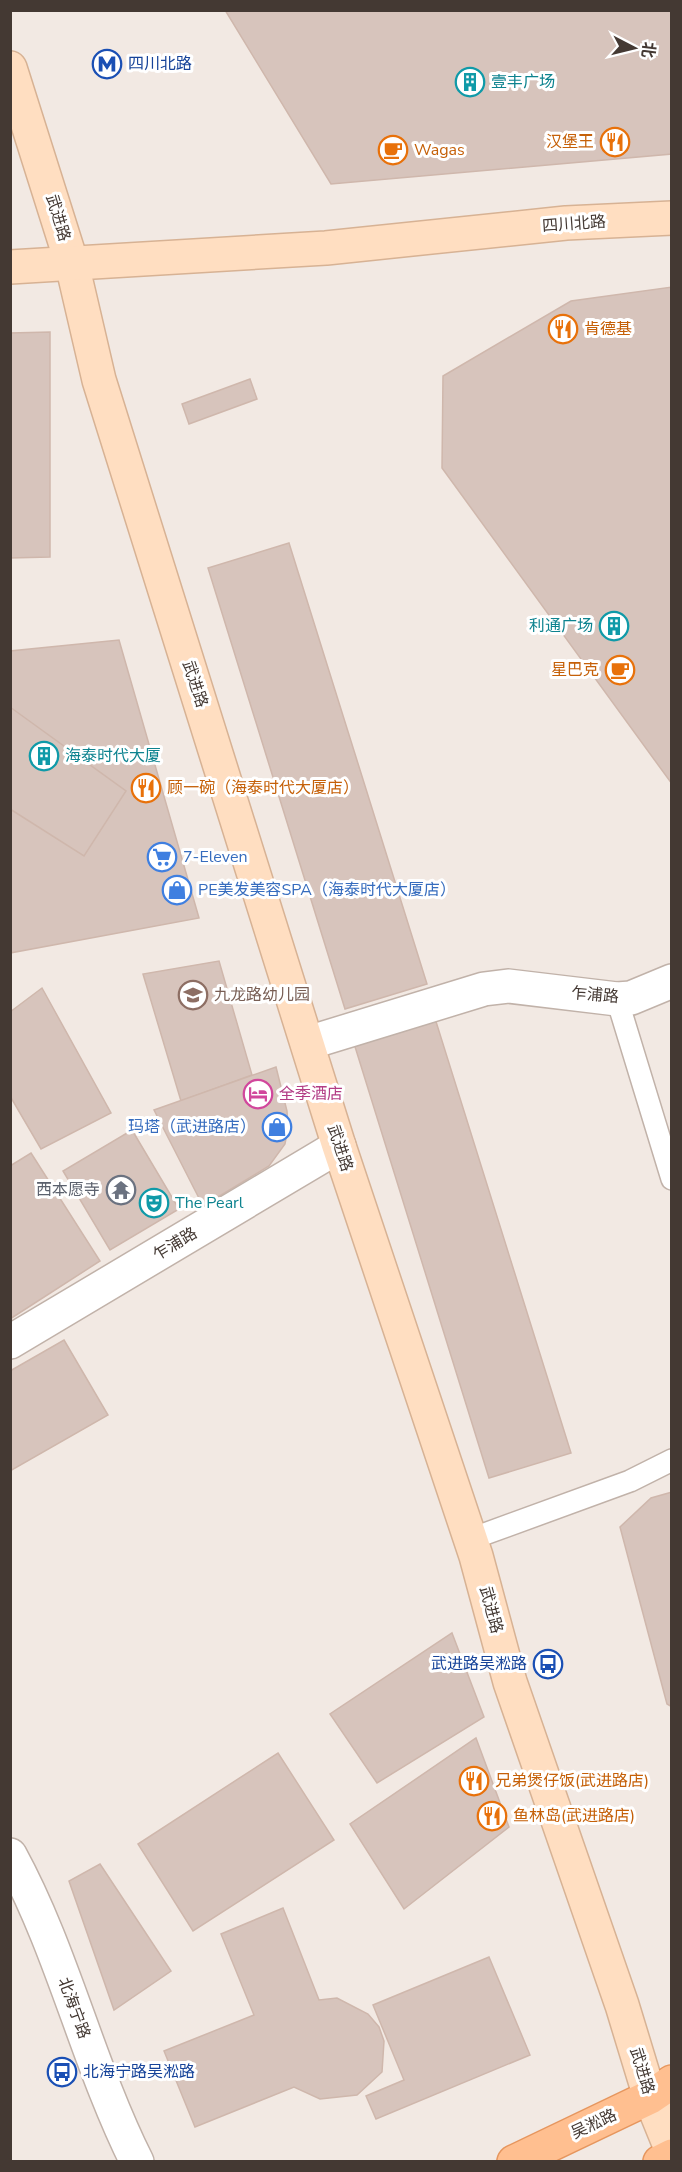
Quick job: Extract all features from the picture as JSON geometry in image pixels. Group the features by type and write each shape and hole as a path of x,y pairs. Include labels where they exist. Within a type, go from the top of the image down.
{"main road":[{"name":"吴淞路","path":"514,2162 661,2090"},
{"path":"660,2162 672,2156"}],"street":[{"name":"武进路","path":"10,68 72,264 99,380 339,1146 471,1539 510,1682 622,2005 661,2090 672,2151"},
{"name":"四川北路","path":"10,267 326,248 566,223 672,218"},
{"name":"乍浦路","path":"308,1043 484,989 507,986 617,999 631,998 672,981"},
{"name":"乍浦路","path":"10,1342 339,1146"},
{"name":"北海宁路","path":"10,1855 48,1935 92,2057 137,2162"}],"lane":[{"path":"617,999 672,1179"},
{"path":"471,1539 630,1481 672,1460"}],"building":[{"name":"壹丰广场","path":"225,10 672,10 672,154 331,184"},
{"name":"利通广场","path":"672,287 672,784 442,468 443,376 571,301"},
{"path":"50,332 50,557 10,558 10,333"},
{"path":"250,379 257,399 189,424 182,404"},
{"path":"289,543 427,984 345,1009 208,568"},
{"path":"119,640 199,918 10,953 10,651"},
{"name":"海泰时代大厦","path":"10,707 126,791 84,856 10,809"},
{"path":"219,961 252,1075 181,1101 143,974"},
{"path":"42,988 111,1113 41,1149 10,1096 10,1012"},
{"path":"433,1012 571,1453 489,1478 352,1037"},
{"path":"276,1067 287,1111 288,1128 285,1144 269,1166 203,1206 154,1110"},
{"name":"西本愿寺","path":"132,1130 179,1209 110,1250 63,1171"},
{"path":"31,1153 100,1261 10,1319 10,1166"},
{"path":"64,1340 108,1415 10,1471 10,1371"},
{"path":"672,1492 672,1707 667,1704 620,1527 651,1498"},
{"path":"452,1633 484,1717 377,1783 330,1714"},
{"path":"476,1738 509,1827 404,1909 350,1824"},
{"path":"278,1753 334,1840 193,1931 138,1844"},
{"path":"100,1864 171,1971 114,2010 69,1881"},
{"path":"283,1908 319,2000 337,1998 368,2014 379,2027 384,2041 382,2072 357,2095 320,2099 294,2087 195,2127 164,2051 254,2015 221,1934"},
{"path":"489,1957 530,2055 376,2119 366,2096 404,2080 373,2005"}],"place":[{"name":"四川北路","path":"107,64"},
{"name":"壹丰广场","path":"470,82"},
{"name":"汉堡王","path":"615,142"},
{"name":"Wagas","path":"393,150"},
{"name":"肯德基","path":"563,329"},
{"name":"利通广场","path":"614,626"},
{"name":"星巴克","path":"620,670"},
{"name":"海泰时代大厦","path":"44,756"},
{"name":"顾一碗（海泰时代大厦店）","path":"146,788"},
{"name":"7-Eleven","path":"162,857"},
{"name":"PE美发美容SPA（海泰时代大厦店）","path":"177,890"},
{"name":"九龙路幼儿园","path":"193,995"},
{"name":"全季酒店","path":"258,1094"},
{"name":"玛塔（武进路店）","path":"277,1127"},
{"name":"西本愿寺","path":"121,1190"},
{"name":"The Pearl","path":"154,1203"},
{"name":"武进路吴淞路","path":"548,1664"},
{"name":"兄弟煲仔饭(武进路店)","path":"474,1781"},
{"name":"鱼林岛(武进路店)","path":"492,1816"},
{"name":"北海宁路吴淞路","path":"62,2072"}]}
